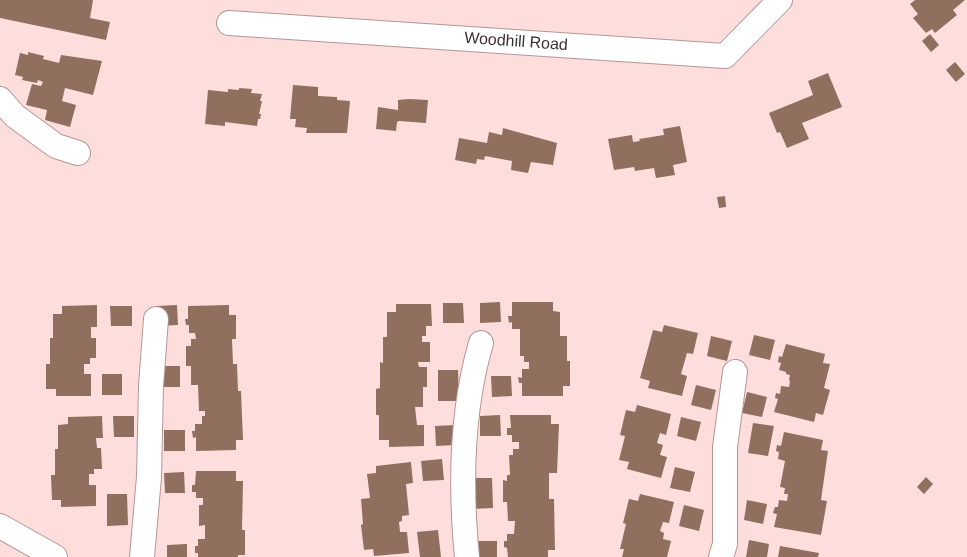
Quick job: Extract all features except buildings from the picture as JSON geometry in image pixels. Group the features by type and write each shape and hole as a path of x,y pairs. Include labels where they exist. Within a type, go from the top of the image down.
{"street":[{"name":"Woodhill Road","path":"229,23 725,56 780,0"},
{"path":"0,99 15,116 57,146 78,153"},
{"path":"142,557 149,477 151,386 156,319"},
{"path":"467,557 462,508 463,459 473,371 481,343"},
{"path":"721,557 725,544 725,447 735,372"},
{"path":"0,526 55,557"}]}
